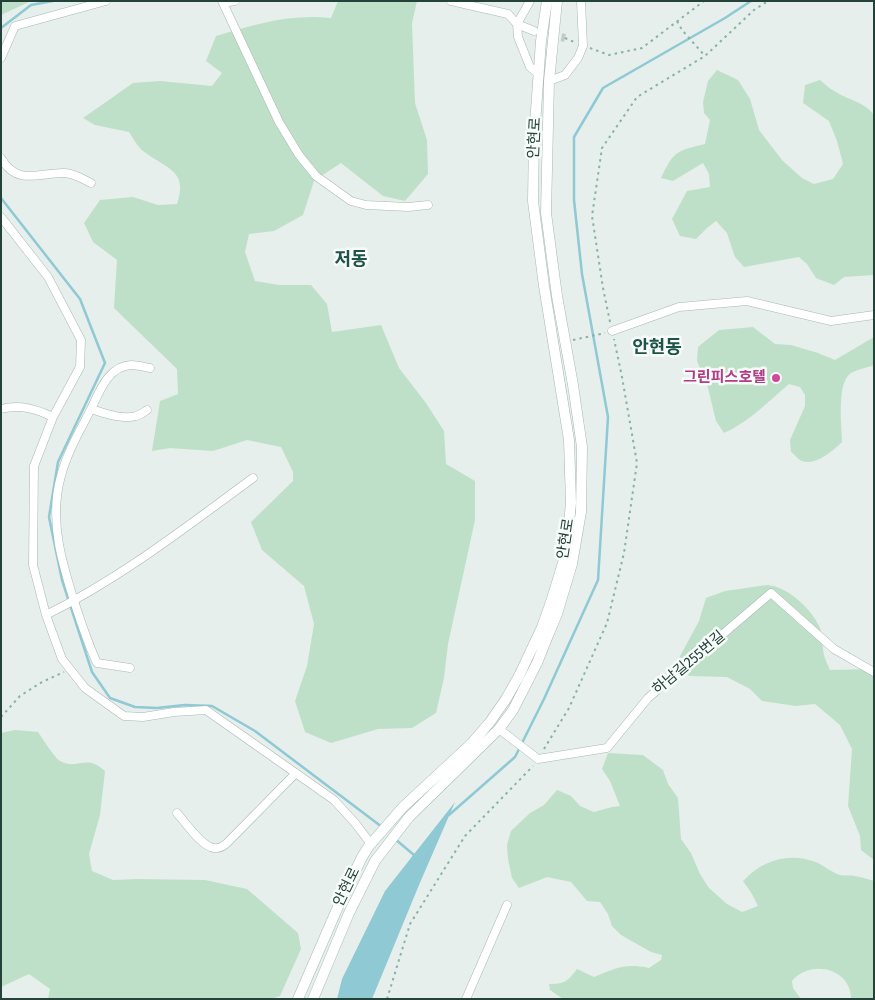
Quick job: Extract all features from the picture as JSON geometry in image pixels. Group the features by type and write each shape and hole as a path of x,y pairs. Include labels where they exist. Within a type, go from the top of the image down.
{"street":[{"path":"1,58 15,26 106,1"},
{"path":"235,1 222,2 279,122 298,155 316,176 351,201 366,205 408,207 428,205"},
{"path":"451,1 508,14 517,24 534,31"},
{"path":"530,1 517,24 518,36 530,67 539,74"},
{"name":"안현로","path":"298,999 336,909 362,857 403,808 470,744 490,722 520,676 551,602 566,553 571,503 569,440 560,374 544,286 533,201 534,138 547,1"},
{"name":"안현로","path":"313,999 349,913 375,861 409,817 499,729 512,710 557,614 572,564 580,521 582,447 557,296 546,213 549,81 557,1"},
{"path":"549,81 566,75 584,46 581,1"},
{"path":"1,158 6,167 24,175 37,177 66,173 91,183"},
{"path":"1,217 48,277 81,340 80,367 53,417 34,466 33,565 46,615 62,659 85,688 124,716 143,718 174,712 206,710 334,800 355,824 375,840 381,853"},
{"path":"611,331 679,307 747,301 831,321 874,316"},
{"path":"130,668 97,663 90,648 71,603 59,541 56,502 60,476 73,444 105,380 119,368 132,365 150,368"},
{"path":"1,409 23,407 36,409 53,417"},
{"path":"91,409 109,414 128,416 137,416 147,410"},
{"path":"46,615 71,603 128,568 254,478"},
{"name":"하남길255번길","path":"499,729 512,741 538,759 607,748 648,698 771,593 834,649 874,672"},
{"path":"490,722 499,729"},
{"path":"177,813 205,845 212,848 220,848 296,773"},
{"path":"466,999 508,905"}],"path":[{"path":"565,38 608,55 642,48 704,1"},
{"path":"677,21 682,30 705,56"},
{"path":"565,342 611,331"},
{"path":"1,717 20,696 42,682 70,670"}],"green space":[{"path":"1,1 31,1 1,15"},
{"path":"338,1 417,1 412,23 415,103 427,140 428,174 405,201 383,196 341,163 314,181 303,215 274,231 249,234 245,252 255,281 279,285 311,285 327,304 332,332 381,325 399,368 426,403 444,431 446,464 475,481 475,520 448,644 444,678 436,713 412,728 378,729 331,743 305,732 295,701 307,666 314,624 304,586 262,550 251,522 293,481 293,472 281,447 247,440 213,451 170,448 152,451 160,401 178,394 177,369 114,308 117,260 93,242 84,223 100,200 133,197 158,205 177,204 180,184 173,171 143,151 129,132 95,125 83,118 133,83 160,81 212,86 222,73 206,61 216,36 273,21 301,17 331,18"},
{"path":"717,70 738,80 750,99 759,130 782,160 802,178 814,184 833,179 843,164 829,121 803,103 805,85 820,80 834,91 866,107 874,115 874,275 844,277 834,285 816,278 807,264 799,257 744,267 735,257 727,233 716,221 696,239 680,236 672,219 687,191 710,187 709,174 703,163 673,181 661,178 673,157 688,148 705,144 710,120 704,113 703,102 708,81"},
{"path":"753,327 775,344 791,345 835,360 874,337 874,365 851,373 846,378 843,386 841,405 842,442 817,460 805,462 791,452 790,440 805,406 805,395 800,387 789,384 750,417 724,433 716,421 708,388 697,361 698,347 719,330"},
{"path":"767,585 783,589 811,613 822,634 824,655 830,670 874,669 874,860 861,850 860,836 848,806 852,749 840,725 815,704 796,706 762,701 750,689 727,677 689,676 679,658 699,621 706,598 725,591"},
{"path":"15,730 38,732 58,759 66,764 92,763 105,771 100,815 89,854 92,871 113,880 205,880 247,889 298,933 301,949 280,996 271,999 48,999 50,989 29,974 1,987 1,733"},
{"path":"608,753 643,755 663,770 668,784 678,798 681,839 691,853 700,874 709,888 727,904 742,912 758,906 743,881 759,868 776,860 786,858 806,859 816,862 840,875 855,876 874,881 874,999 851,999 849,988 844,980 828,970 819,969 809,970 800,974 792,981 793,988 801,999 563,999 550,990 549,984 566,981 577,969 594,977 627,966 649,968 661,960 662,955 651,952 621,935 612,926 608,914 600,902 587,901 571,882 547,877 519,888 512,878 507,845 511,831 530,813 544,805 557,790 571,796 580,806 594,812 620,806 610,781 602,769"}],"water":[{"path":"455,802 372,999 337,999 342,979 385,891"}],"waterway":[{"path":"1,28 31,5 53,1"},
{"path":"449,815 515,757 544,699 598,580 608,417 582,274 574,200 574,137 603,88 751,1"},
{"path":"1,198 80,299 105,363 58,462 49,517 62,580 92,672 110,698 135,707 212,706 255,731 382,827"},
{"path":"395,839 414,855 413,858"}],"tunnel":[{"path":"538,32 565,38"}],"place":[{"name":"그린피스호텔","path":"776,378"}],"district":[{"name":"저동","path":"351,260"},
{"name":"안현동","path":"657,348"}]}
